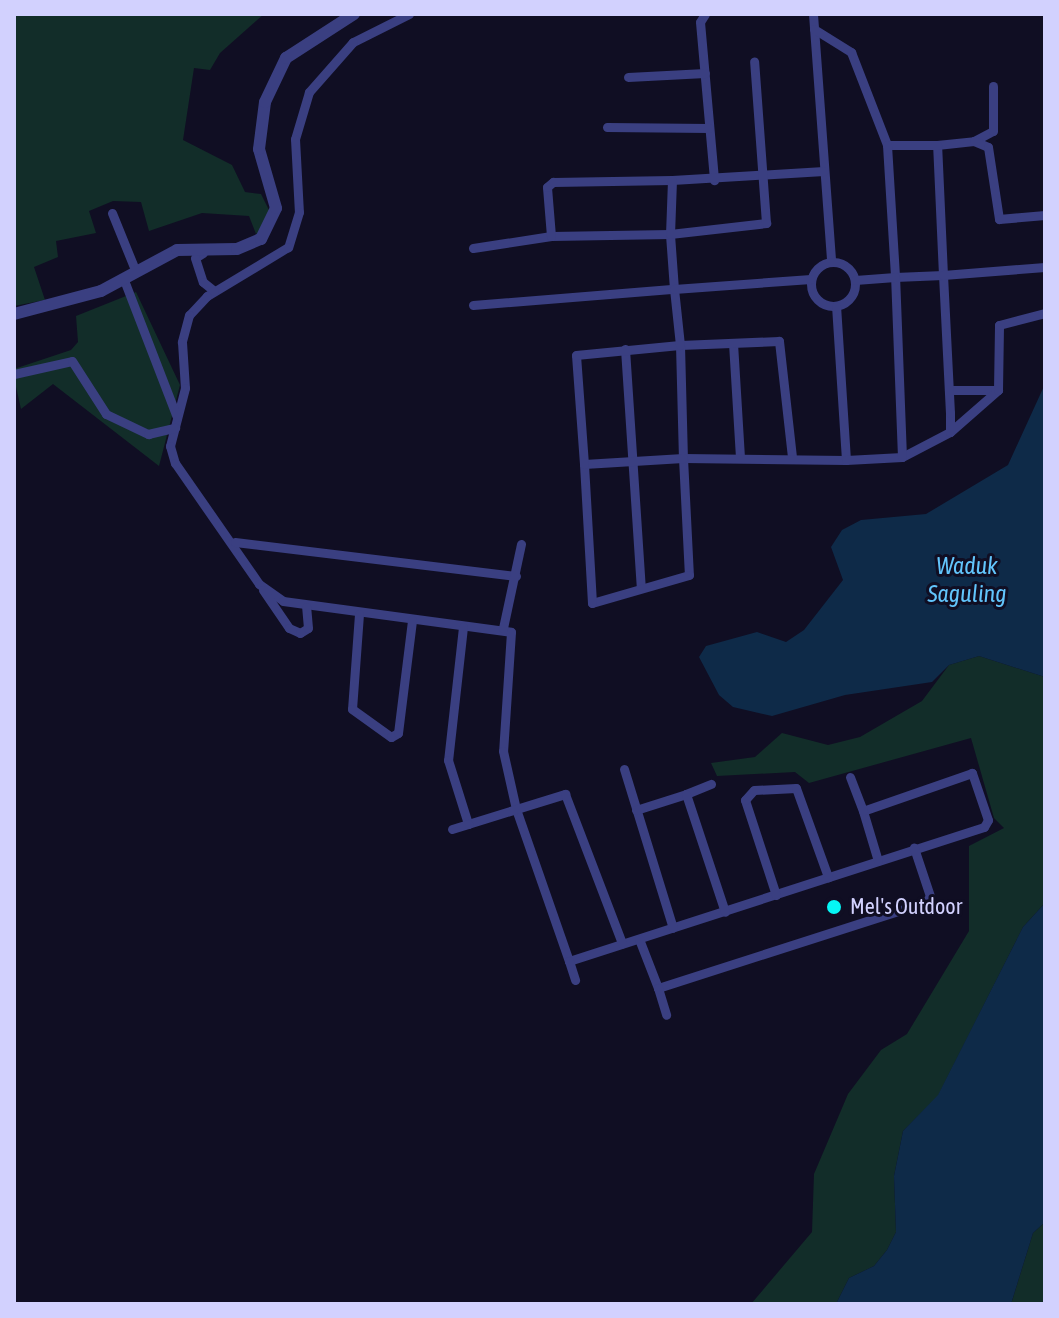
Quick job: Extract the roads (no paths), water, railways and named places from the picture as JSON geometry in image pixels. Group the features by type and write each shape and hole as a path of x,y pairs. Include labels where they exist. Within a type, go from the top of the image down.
{"street":[{"path":"14,314 63,305 124,280 177,250 237,249 269,231 276,208 259,149 265,102 286,58 354,14"},
{"path":"306,607 308,628 300,633 289,628 235,542 175,463 175,428 185,388 184,324 214,291 276,258 297,234 295,139 309,92 353,42 409,14"},
{"path":"705,14 700,22 714,180"},
{"path":"813,14 831,261"},
{"path":"814,29 851,52 887,145 902,457"},
{"path":"473,248 551,236 670,234 760,228 767,217 754,61"},
{"path":"628,77 705,73"},
{"path":"887,145 974,141 993,131 993,86"},
{"path":"607,127 709,128"},
{"path":"974,141 991,151 997,217 1045,215"},
{"path":"937,145 950,432"},
{"path":"551,236 549,183 714,180 824,171"},
{"path":"672,180 670,234 680,345 689,575 590,601 584,464 575,358 625,349 680,345 782,344 792,457"},
{"path":"112,213 136,272"},
{"path":"214,249 195,258 203,282 214,291"},
{"path":"473,305 811,279 831,261"},
{"path":"831,261 849,268 855,280 853,294 836,306"},
{"path":"855,280 1045,267"},
{"path":"811,279 817,299 836,306"},
{"path":"124,280 177,417"},
{"path":"836,306 846,460"},
{"path":"584,464 683,458 846,460 902,457 950,432 998,390 999,325 1045,313"},
{"path":"733,343 740,457"},
{"path":"625,349 641,587"},
{"path":"14,374 77,363 106,414 148,434 175,428"},
{"path":"949,390 998,390"},
{"path":"235,542 516,576"},
{"path":"503,628 521,544"},
{"path":"259,584 306,607 463,627 503,628 514,636 501,739 516,809 575,980"},
{"path":"359,614 352,709 391,737 398,733 412,620"},
{"path":"463,627 448,760 468,824"},
{"path":"624,769 673,928"},
{"path":"569,961 987,824 972,773 863,811"},
{"path":"850,777 878,861"},
{"path":"636,810 711,784"},
{"path":"776,895 745,800 754,790 796,788 828,877"},
{"path":"686,794 725,912"},
{"path":"452,829 516,809 569,797 622,943"},
{"path":"658,988 926,902 930,896 914,848"},
{"path":"639,939 666,1015"}],"water":[{"name":"Waduk Saguling","path":"1045,384 1045,677 979,656 949,665 932,682 845,695 772,716 733,707 719,695 699,657 706,646 757,632 786,642 804,630 843,580 831,547 842,530 861,520 926,514 1008,465"},
{"path":"1045,903 1045,1222 1033,1233 1011,1304 836,1304 849,1278 874,1266 896,1232 894,1176 903,1131 938,1095 1023,927"}],"place":[{"name":"Mel's Outdoor","path":"834,907"}]}
